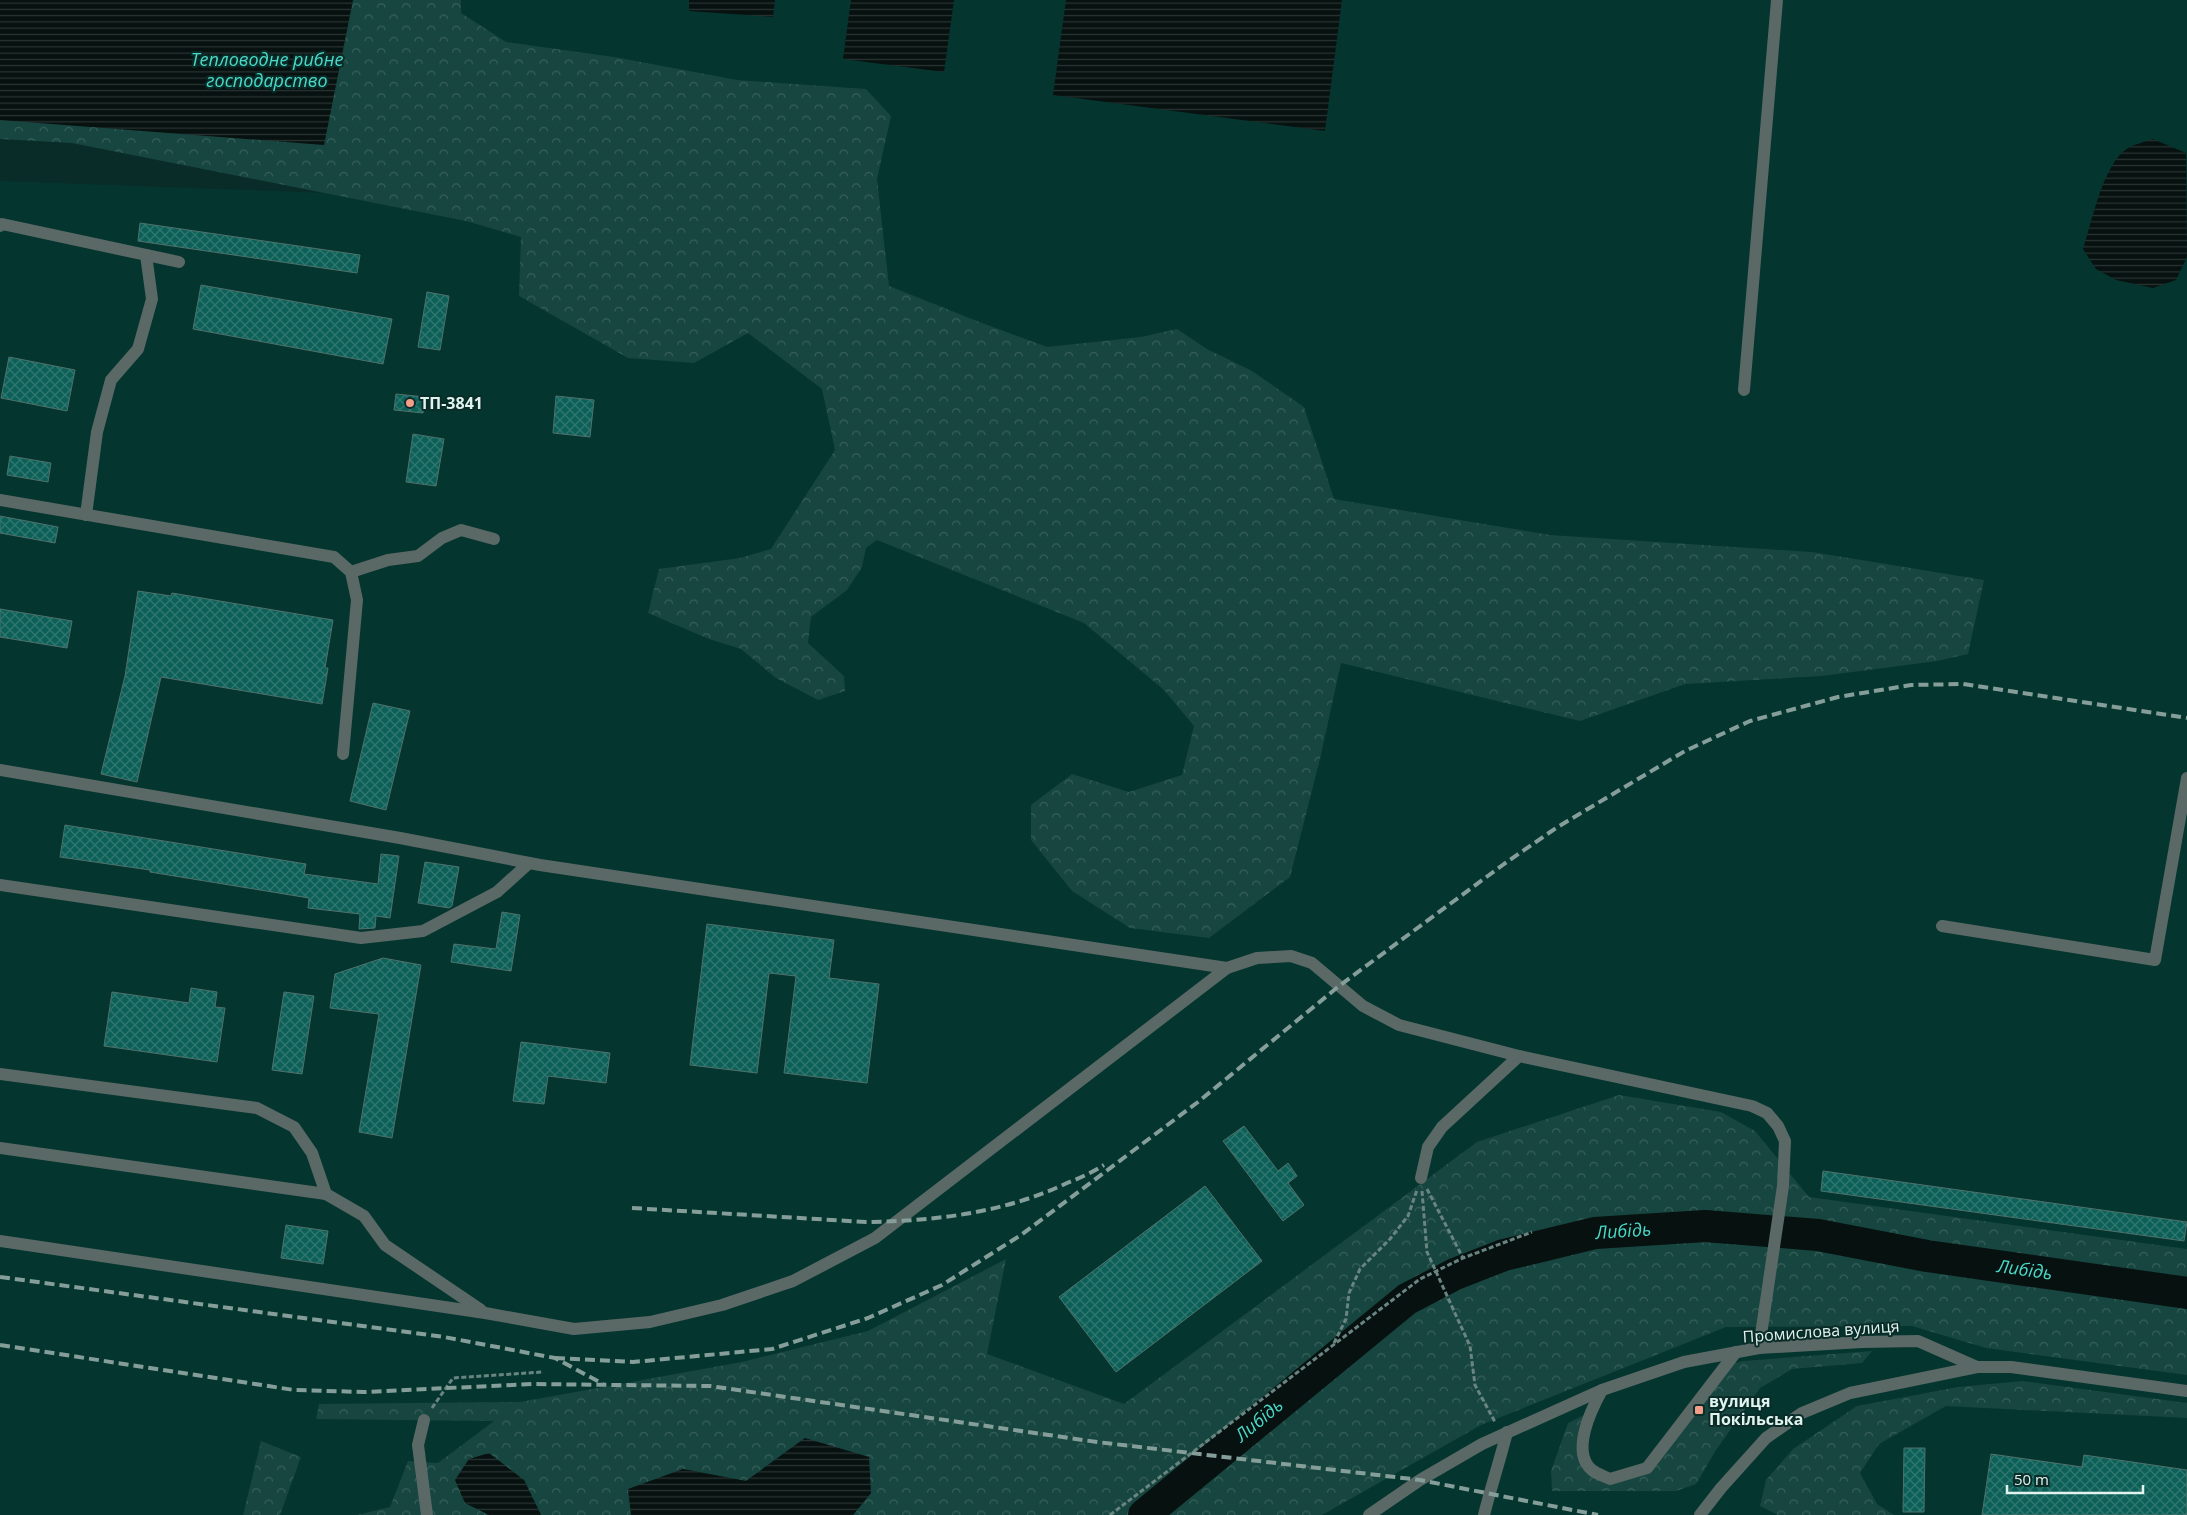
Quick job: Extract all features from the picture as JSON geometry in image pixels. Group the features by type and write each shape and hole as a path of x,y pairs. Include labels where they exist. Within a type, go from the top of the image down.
{"street":[{"path":"1744,390 1777,0"},
{"path":"0,226 2,224 179,262"},
{"path":"86,515 97,432 111,380 138,349 152,299 146,255"},
{"path":"0,500 334,557 351,572 357,600 343,754"},
{"path":"351,572 388,560 418,556 442,538 461,530 494,539"},
{"path":"0,770 400,838 529,863 1227,968"},
{"path":"1942,926 2155,960 2187,778"},
{"path":"0,885 361,938 423,931 497,892 529,863"},
{"path":"0,1241 485,1313 574,1329 650,1322 722,1305 793,1281 875,1238 1227,968 1257,958 1291,956 1312,963 1363,1006 1399,1025 1519,1056 1752,1106 1767,1113 1778,1126 1785,1141 1783,1186 1759,1348"},
{"path":"1421,1178 1428,1147 1442,1127 1519,1056"},
{"path":"0,1074 257,1108 294,1127 312,1153 326,1194"},
{"path":"0,1148 326,1194 364,1216 385,1245 485,1313"},
{"name":"Промислова вулиця","path":"1369,1515 1420,1480 1504,1433 1602,1390 1684,1362 1759,1348 1862,1342 1918,1342 1978,1367 2011,1367 2187,1391"},
{"path":"1602,1390 1590,1412 1582,1445 1586,1461 1591,1469 1610,1478 1648,1468 1736,1352"},
{"path":"1700,1515 1721,1488 1766,1438 1802,1414 1850,1392 1978,1367"},
{"path":"424,1420 418,1445 427,1515"},
{"path":"1484,1515 1498,1470 1504,1433"}],"path":[{"path":"1421,1178 1427,1252 1470,1346 1474,1385 1504,1433"},
{"path":"1421,1178 1463,1258"},
{"path":"1333,1345 1346,1319 1349,1293 1360,1269 1390,1239 1408,1216 1421,1178"},
{"path":"1110,1515 1420,1279 1463,1258 1532,1232"},
{"path":"424,1420 453,1378 542,1372"}],"shaded area":[{"path":"392,0 2187,0 2187,1515 0,1515 0,181 358,194"}],"green space":[{"path":"0,0 461,0 461,13 506,42 614,57 737,80 866,89 891,116 877,179 889,286 1047,347 1141,337 1177,329 1207,349 1252,371 1304,407 1334,499 1550,535 1812,552 1984,580 1968,654 1937,661 1822,676 1685,684 1580,721 1341,663 1320,759 1290,877 1209,938 1130,928 1072,891 1031,840 1031,805 1072,774 1129,792 1182,775 1194,726 1164,690 1084,623 877,540 866,548 862,567 847,590 811,617 808,643 844,676 845,691 818,700 776,678 741,649 709,639 648,613 659,569 740,558 771,549 835,450 822,389 748,333 694,363 628,358 519,296 521,237 466,221 72,143 0,139"},
{"path":"1619,1095 1721,1112 1755,1131 1809,1197 2187,1249 2187,1375 1986,1348 1912,1326 1726,1327 1481,1425 1322,1515 853,1515 871,1493 805,1438 746,1481 683,1469 629,1489 631,1515 541,1515 524,1480 465,1503 489,1515 357,1515 390,1507 408,1461 438,1463 494,1421 316,1419 319,1404 520,1402 742,1362 868,1331 1006,1259 987,1354 1124,1404 1477,1142"},
{"path":"1872,1351 1862,1363 1792,1369 1760,1388 1716,1450 1696,1484 1676,1491 1552,1491 1551,1471 1568,1423 1590,1412 1582,1445 1591,1469 1610,1478 1648,1468 1725,1366 1743,1361"},
{"path":"2022,1381 2187,1403 2187,1418 1946,1406 1879,1444 1860,1473 1877,1504 1894,1515 1778,1515 1760,1506 1766,1480 1793,1449 1857,1406 1958,1387"},
{"path":"261,1441 301,1457 280,1515 243,1515"}],"water":[{"name":"Тепловодне рибне господарство","path":"0,0 353,0 324,145 0,120"},
{"path":"689,0 775,0 773,17 689,11"},
{"path":"851,0 954,0 944,72 843,59"},
{"path":"1066,0 1342,0 1325,131 1053,95"},
{"path":"2153,139 2186,153 2187,257 2176,280 2153,288 2116,280 2096,269 2083,249 2105,179 2112,166 2128,148"},
{"path":"805,1438 869,1457 871,1493 853,1515 631,1515 628,1489 683,1469 746,1481"},
{"path":"489,1453 524,1480 541,1515 489,1515 465,1503 455,1480 469,1459"}],"building":[{"path":"140,223 360,255 357,273 138,241"},
{"path":"201,285 392,319 383,364 193,329"},
{"path":"427,292 449,296 440,350 418,347"},
{"path":"9,357 75,370 67,411 1,398"},
{"name":"ТП-3841","path":"396,394 425,397 423,413 394,410"},
{"path":"556,396 594,400 590,437 553,433"},
{"path":"413,434 444,439 436,486 406,482"},
{"path":"10,456 51,463 48,482 7,475"},
{"path":"0,516 58,527 55,543 0,533"},
{"path":"138,591 171,596 172,593 333,620 325,668 328,668 322,704 161,677 137,782 101,774 125,676"},
{"path":"0,609 72,621 67,648 0,637"},
{"path":"373,703 410,711 386,810 350,801"},
{"path":"65,825 306,864 304,874 378,884 381,854 399,856 390,918 376,916 375,928 359,929 360,914 308,908 309,898 150,872 150,870 60,857"},
{"path":"425,862 459,867 452,906 449,908 418,903"},
{"path":"502,912 520,915 511,971 451,962 454,944 496,949"},
{"path":"707,924 834,940 829,978 879,984 867,1083 784,1073 796,976 769,973 757,1073 690,1065"},
{"path":"383,958 421,965 392,1138 359,1132 379,1014 330,1008 335,974"},
{"path":"191,988 217,992 215,1007 225,1008 217,1062 104,1046 112,992 189,1003"},
{"path":"284,992 314,996 302,1074 272,1070"},
{"path":"521,1042 610,1053 606,1083 548,1076 544,1104 513,1101"},
{"path":"1244,1126 1278,1171 1288,1163 1297,1176 1288,1183 1304,1205 1283,1221 1223,1141"},
{"path":"1823,1171 2187,1222 2184,1241 1821,1191"},
{"path":"1205,1186 1262,1261 1116,1372 1059,1297"},
{"path":"286,1225 328,1231 323,1264 281,1258"},
{"path":"1904,1448 1925,1448 1924,1512 1903,1512"},
{"path":"1991,1454 2082,1467 2084,1455 2187,1470 2187,1515 1982,1515"}],"waterway":[{"name":"Либідь","path":"1144,1515 1407,1299 1455,1274 1504,1255 1595,1233 1705,1226 1818,1235 1927,1256 2187,1293"}],"railway":[{"path":"555,1358 633,1362 772,1349 868,1318 942,1285 1021,1235 1198,1102 1339,986 1504,864 1556,828 1685,751 1750,721 1838,697 1911,685 1963,684 2187,718"},
{"path":"632,1208 866,1222 918,1220 969,1213 1019,1202 1077,1179 1104,1165"},
{"path":"0,1277 444,1337 555,1358 603,1384"},
{"path":"0,1345 294,1390 364,1392 533,1384 710,1386 1097,1442 1420,1480 1598,1515"}],"place":[{"name":"ТП-3841","path":"410,403"},
{"name":"вулиця Покільська","path":"1699,1410"}]}
